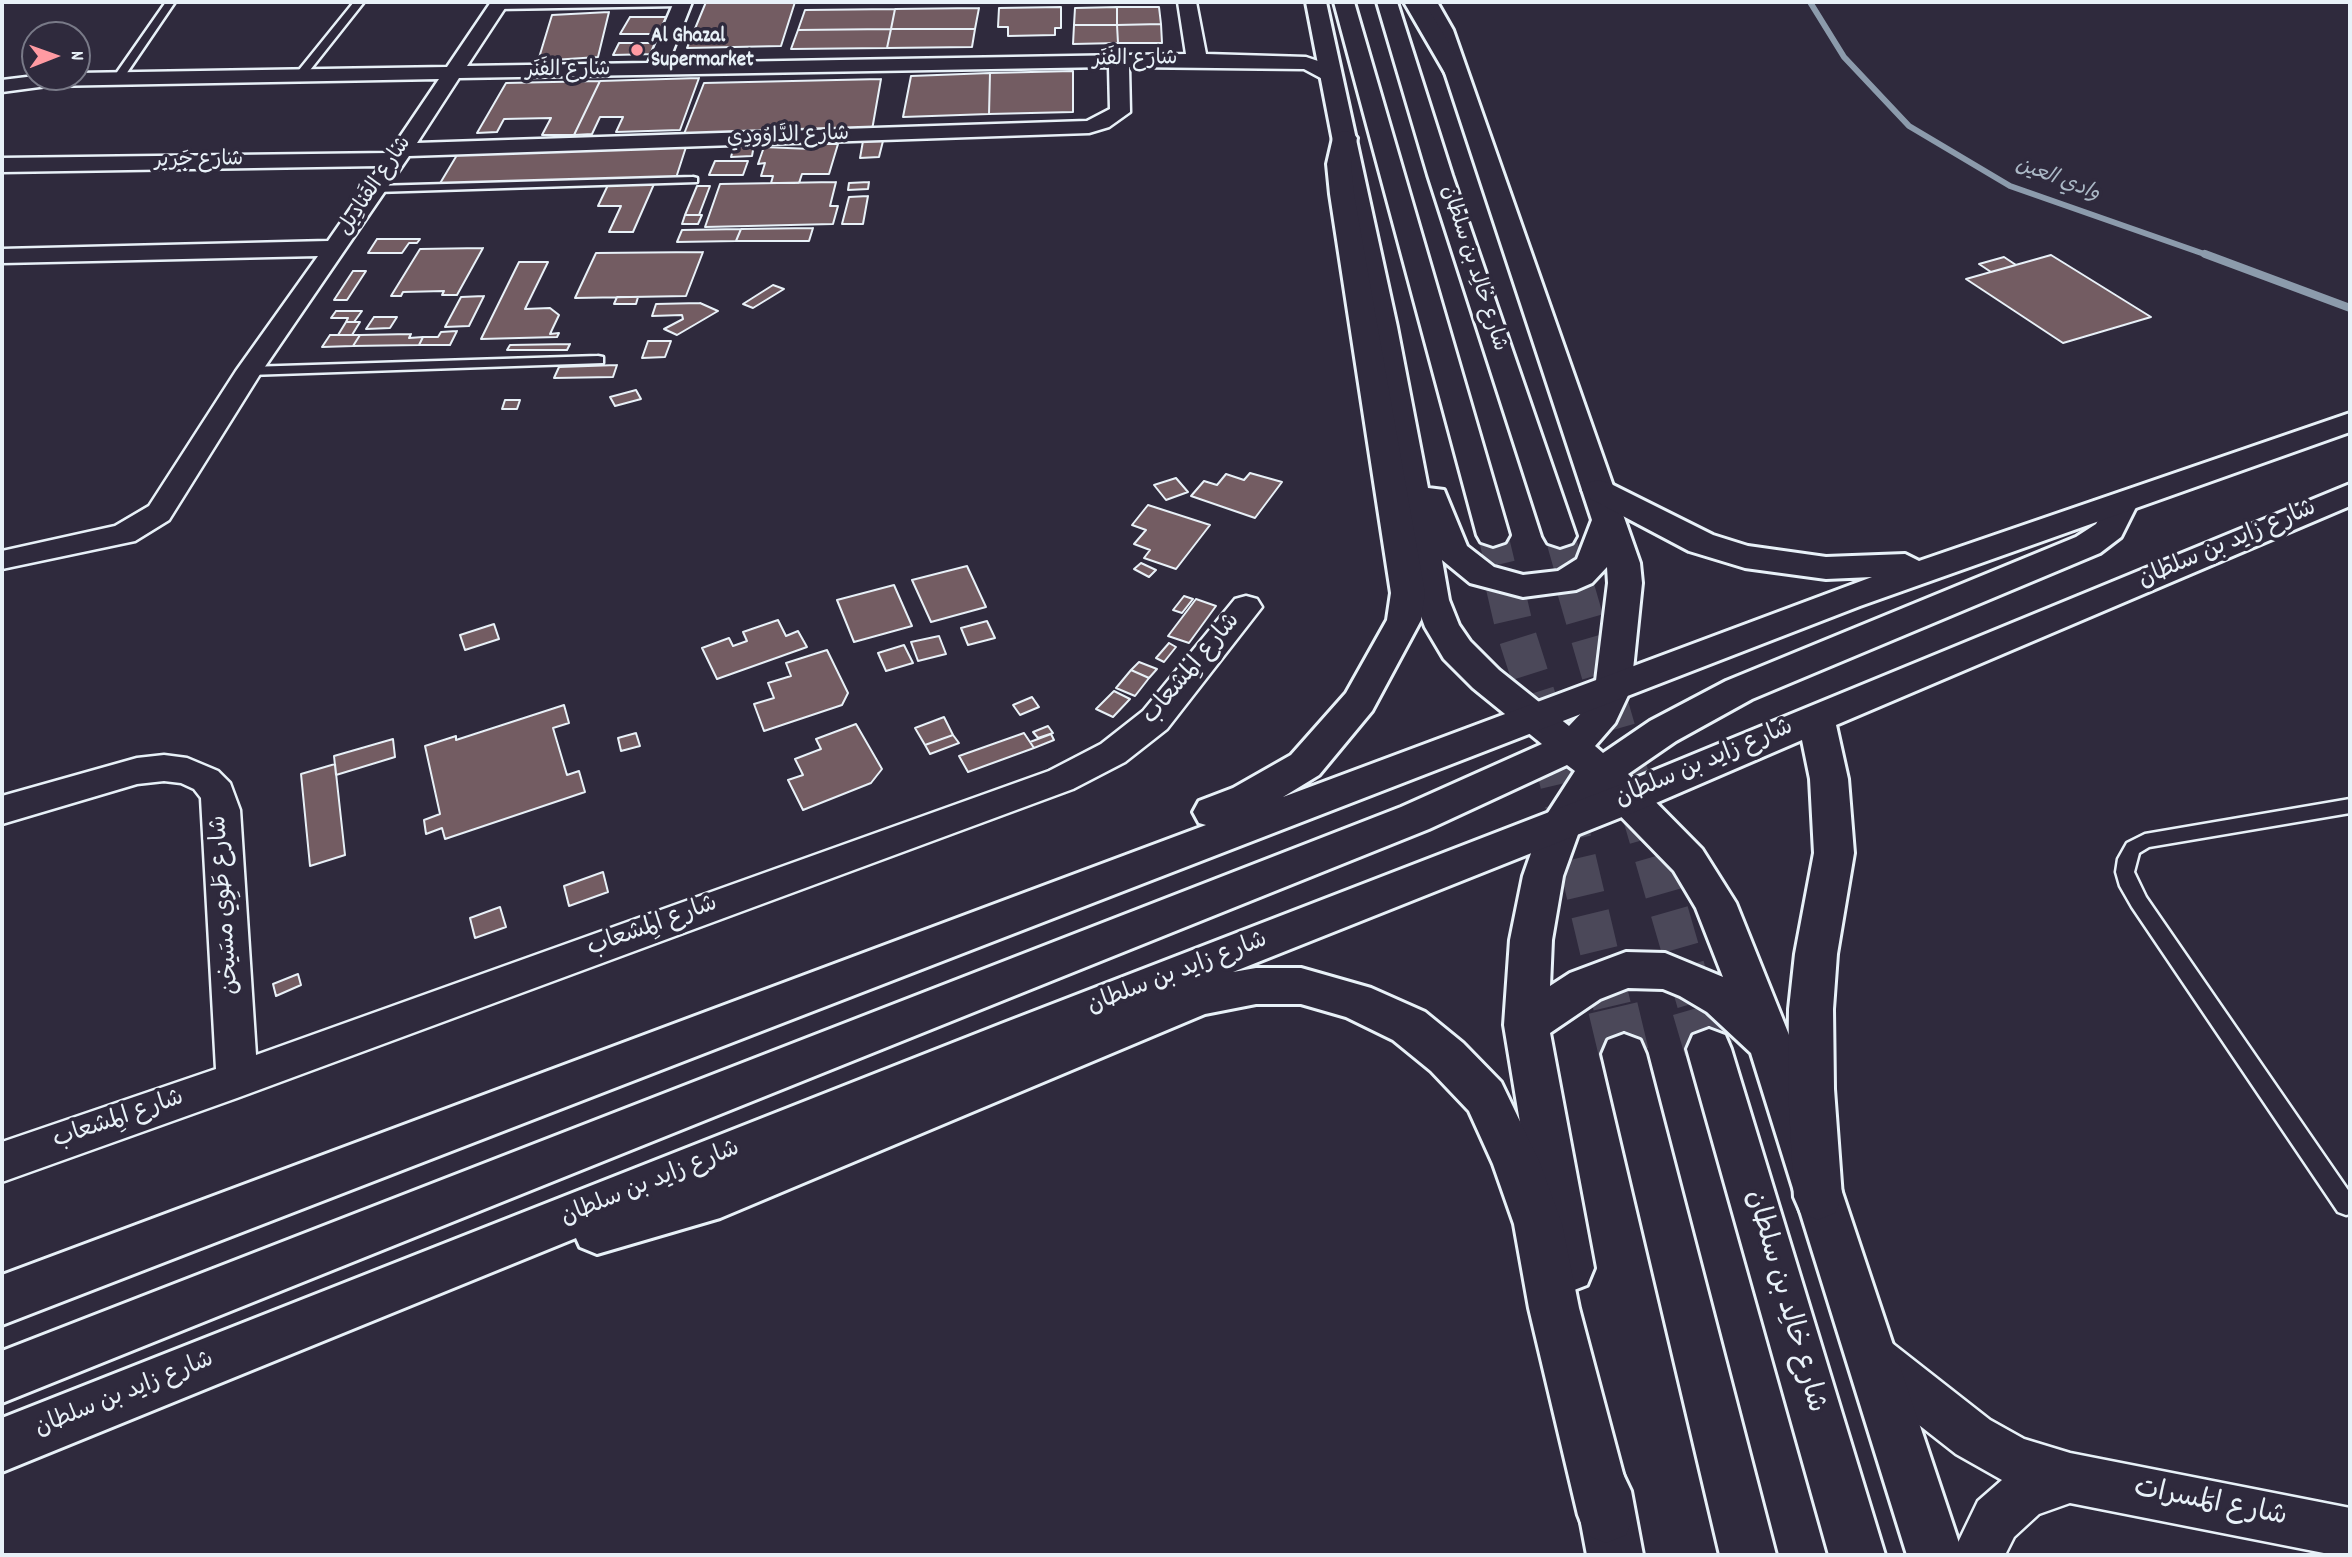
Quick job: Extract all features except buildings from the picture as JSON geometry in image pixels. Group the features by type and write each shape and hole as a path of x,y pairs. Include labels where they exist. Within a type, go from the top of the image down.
{"main road":[{"path":"1316,2 1383,327 1432,600 1442,627 1457,650 1614,784 1688,860 1715,902 1771,1045 1935,1555"},
{"name":"شارع خالِد بن سلطان","path":"1343,2 1493,535"},
{"name":"شارع خالِد بن سلطان","path":"1387,2 1440,174 1560,536"},
{"path":"1413,2 1456,72"},
{"path":"2,1377 1415,818 1571,746 1602,713 1613,689 1625,583 1623,563 1456,72 1441,30 1427,2"},
{"path":"515,1104 682,1014 1247,799 1305,765 1343,722 1391,647 1404,620 1408,593 1342,194 1339,164 1345,138"},
{"path":"1362,233 1392,295 1436,511 1453,552 1482,575 1501,582 1523,586 1564,582 1580,575 1592,564 1603,505"},
{"path":"2,1300 1131,868 1535,719 1847,598 2350,422"},
{"name":"شارع زايد بن سلطان","path":"2,1445 1562,822 1614,784 1783,735 1816,718 2350,494"},
{"path":"1614,784 1663,731 1740,690 2088,545 2109,530 2122,503"},
{"path":"1603,505 1745,557 1826,568 1949,563"},
{"path":"1816,718 1829,779 1834,853 1816,954 1811,1009 1811,1089 1818,1197"},
{"path":"1562,822 1543,876 1531,940 1526,1025 1570,1276 1610,1535"},
{"path":"1526,1025 1585,986 1626,970 1665,971 1695,983 1722,999 1771,1045"},
{"path":"495,1248 599,1229 720,1195 1201,996 1256,986 1301,986 1356,1001 1409,1026 1447,1057 1485,1097 1516,1163 1538,1224 1554,1308 1610,1535"},
{"name":"شارع خالِد بن سلطان","path":"1709,1049 1857,1555"},
{"path":"1624,1054 1748,1555"}],"street":[{"path":"656,69 683,2"},
{"path":"1187,2 1197,60"},
{"name":"شارع القَنادِيل","path":"4,560 114,537 141,526 159,513 249,371 376,189 499,4"},
{"name":"شارع الفَنَر","path":"1262,60 1296,53 1322,30"},
{"name":"شارع الفَنَر","path":"3,85 47,80 118,78 450,75 1197,60 1306,62 1320,68 1332,78"},
{"name":"شارع الدَّاوُودِي","path":"399,154 1089,127 1102,123 1119,112 1119,61"},
{"name":"شارع جَرير","path":"2,165 399,154"},
{"path":"2,256 334,248"},
{"name":"شارع المِشعاب","path":"2,1162 237,1080 1079,771 1114,753 1155,720 1245,607"},
{"name":"شارع طَوِي مسَيخن","path":"2,810 137,771 176,770 206,780 218,793 222,810 237,1080"},
{"name":"شارع المَسرات","path":"1871,1357 1973,1437 2014,1460 2070,1478 2350,1533"},
{"name":"شارع المَسرات","path":"1978,1555 1996,1519 2023,1494 2070,1478"}],"lane":[{"path":"118,78 170,2"},
{"path":"299,77 359,2"},
{"path":"499,4 683,2"},
{"path":"376,189 693,180"},
{"path":"249,371 598,360"},
{"path":"2346,1205 2129,887 2125,872 2127,859 2133,848 2145,841 2350,806"}],"waterway":[{"name":"وادي العين","path":"1810,2 1844,57 1909,126 2010,186 2210,256"},
{"name":"وادي العين","path":"2205,254 2350,308"}],"tunnel":[{"path":"1493,535 1505,585"},
{"path":"1560,536 1574,585"},
{"path":"1504,583 1514,626 1544,720 1613,1010"},
{"path":"1574,583 1698,1010"},
{"path":"1613,1008 1624,1054"},
{"path":"1697,1008 1709,1049"}],"place":[{"name":"Al Ghazal Supermarket","path":"637,50"}]}
